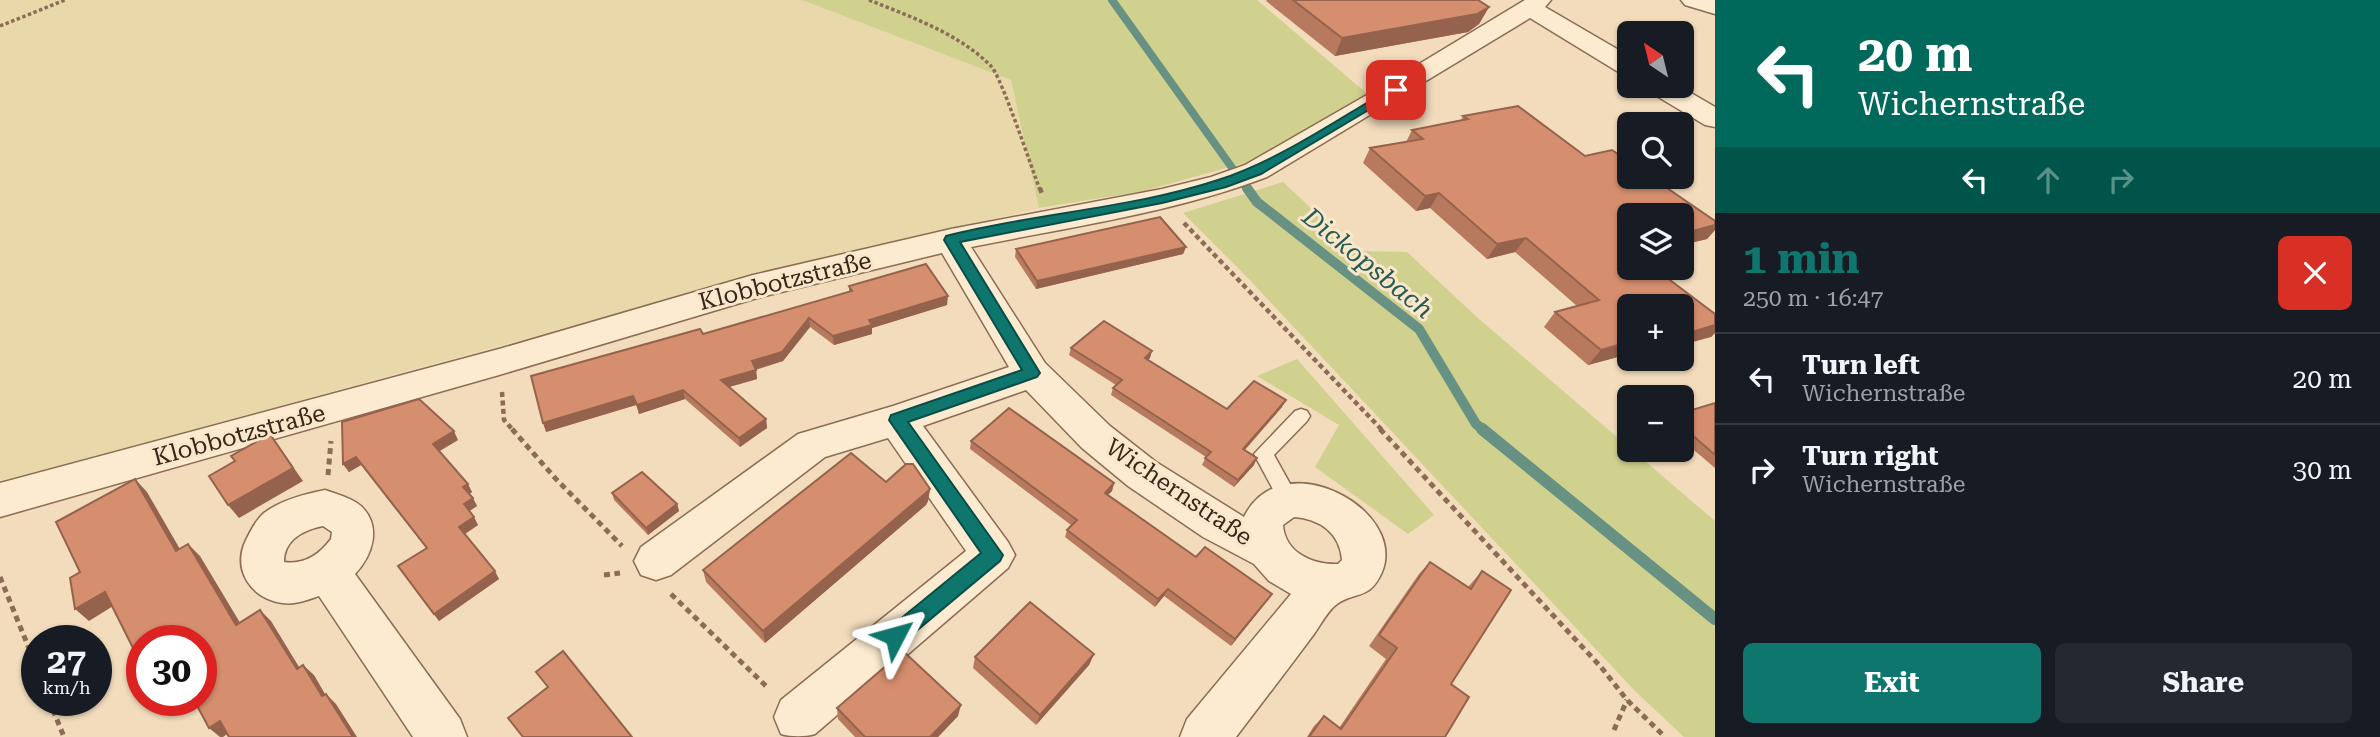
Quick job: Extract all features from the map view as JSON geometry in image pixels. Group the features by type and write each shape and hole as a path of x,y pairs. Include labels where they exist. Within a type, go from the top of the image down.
{"street":[{"path":"1693,0 1715,7"},
{"name":"Klobbotzstraße","path":"0,500 341,407 753,287 951,240 1162,199 1221,184 1256,171 1535,4"},
{"path":"1535,4 1617,59"},
{"path":"1680,98 1715,119"},
{"name":"Wichernstraße","path":"951,240 1032,373 1096,437 1142,474 1218,524 1267,550"},
{"path":"656,561 812,445 897,420 1032,373"},
{"path":"798,717 993,555 897,420"},
{"path":"1205,737 1325,585 1340,584 1353,579 1361,570 1365,558 1364,545 1358,532 1334,510 1319,503 1289,500"},
{"name":"Wichernstraße","path":"1289,500 1276,504 1267,513 1262,524 1262,536 1267,550 1277,563 1291,574 1308,582 1325,585"},
{"path":"325,508 342,512 352,523 354,539 345,556 328,572 309,582 274,582 263,572 260,558 265,543 275,530 308,511 325,508"},
{"path":"328,572 442,737"}],"lane":[{"path":"1289,500 1263,454 1301,416"}],"path":[{"path":"0,26 65,0"},
{"path":"869,0 929,25 993,67 1054,219"},
{"path":"1162,199 1582,646 1626,700 1665,737"},
{"path":"325,508 333,427 341,407"},
{"path":"0,577 21,629"},
{"path":"1614,730 1626,700"},
{"path":"56,716 64,737"}],"shaded area":[{"path":"0,0 802,0 1011,80 1039,208 752,277 326,393 0,487"}],"green space":[{"path":"802,0 1257,0 1371,97 1255,160 1144,191 1039,208 1011,80"},
{"path":"1283,182 1357,251 1407,252 1479,319 1617,437 1617,462 1646,462 1715,521 1715,737 1684,737 1635,691 1245,275 1183,213"},
{"path":"1297,359 1434,515 1408,534 1315,467 1339,425 1257,376"}],"building":[{"path":"1293,0 1478,0 1489,7 1477,14 1342,38"},
{"path":"1518,106 1585,156 1612,150 1617,154 1617,189 1668,189 1689,203 1617,203 1617,280 1670,280 1688,294 1617,294 1617,345 1601,350 1555,312 1599,300 1526,238 1497,244 1439,193 1425,196 1370,148 1423,139 1412,130 1468,119 1463,116"},
{"path":"1694,207 1715,221 1715,225 1694,231"},
{"path":"1160,217 1186,247 1037,281 1016,249"},
{"path":"926,264 948,296 869,320 872,325 833,336 809,318 782,352 752,361 756,370 721,380 766,419 739,438 683,390 637,405 633,396 543,423 531,376 700,329 703,334 852,291 849,286"},
{"path":"1694,298 1715,314 1715,325 1694,331"},
{"path":"1104,321 1152,351 1145,358 1227,409 1254,381 1286,400 1243,449 1257,458 1238,480 1205,458 1211,452 1113,388 1122,380 1071,348"},
{"path":"419,399 454,431 433,444 468,484 463,487 473,498 464,504 474,517 459,527 495,571 434,614 398,566 427,548 356,457 343,464 342,422"},
{"path":"1715,403 1715,455 1694,437 1694,409"},
{"path":"1009,408 1114,483 1105,493 1196,557 1205,547 1272,594 1235,639 1168,589 1158,599 1067,530 1077,520 971,441"},
{"path":"270,434 293,468 228,505 209,476 235,461 231,456"},
{"path":"851,453 886,482 906,464 913,464 930,489 763,631 703,570"},
{"path":"642,472 677,504 646,528 612,493"},
{"path":"135,479 176,551 188,544 236,625 260,610 297,669 303,665 322,696 326,694 353,737 229,737 220,721 209,728 203,716 217,716 217,625 126,625 126,634 105,592 75,609 70,578 80,572 56,522"},
{"path":"1430,562 1471,589 1482,571 1511,590 1451,684 1469,697 1445,737 1309,737 1324,716 1341,729 1397,648 1379,635"},
{"path":"1030,602 1094,654 1040,715 975,657"},
{"path":"563,651 632,737 523,737 508,718 548,687 536,672"},
{"path":"903,651 961,705 930,737 865,737 837,708"}],"waterway":[{"name":"Dickopsbach","path":"1112,0 1248,190"},
{"name":"Dickopsbach","path":"1247,188 1257,202 1419,329 1476,424 1484,430"},
{"name":"Dickopsbach","path":"1482,429 1715,619"}],"route":[{"path":"895,636 993,555 897,420 1032,373 951,240 1162,199 1221,184 1256,171 1396,90"}]}
